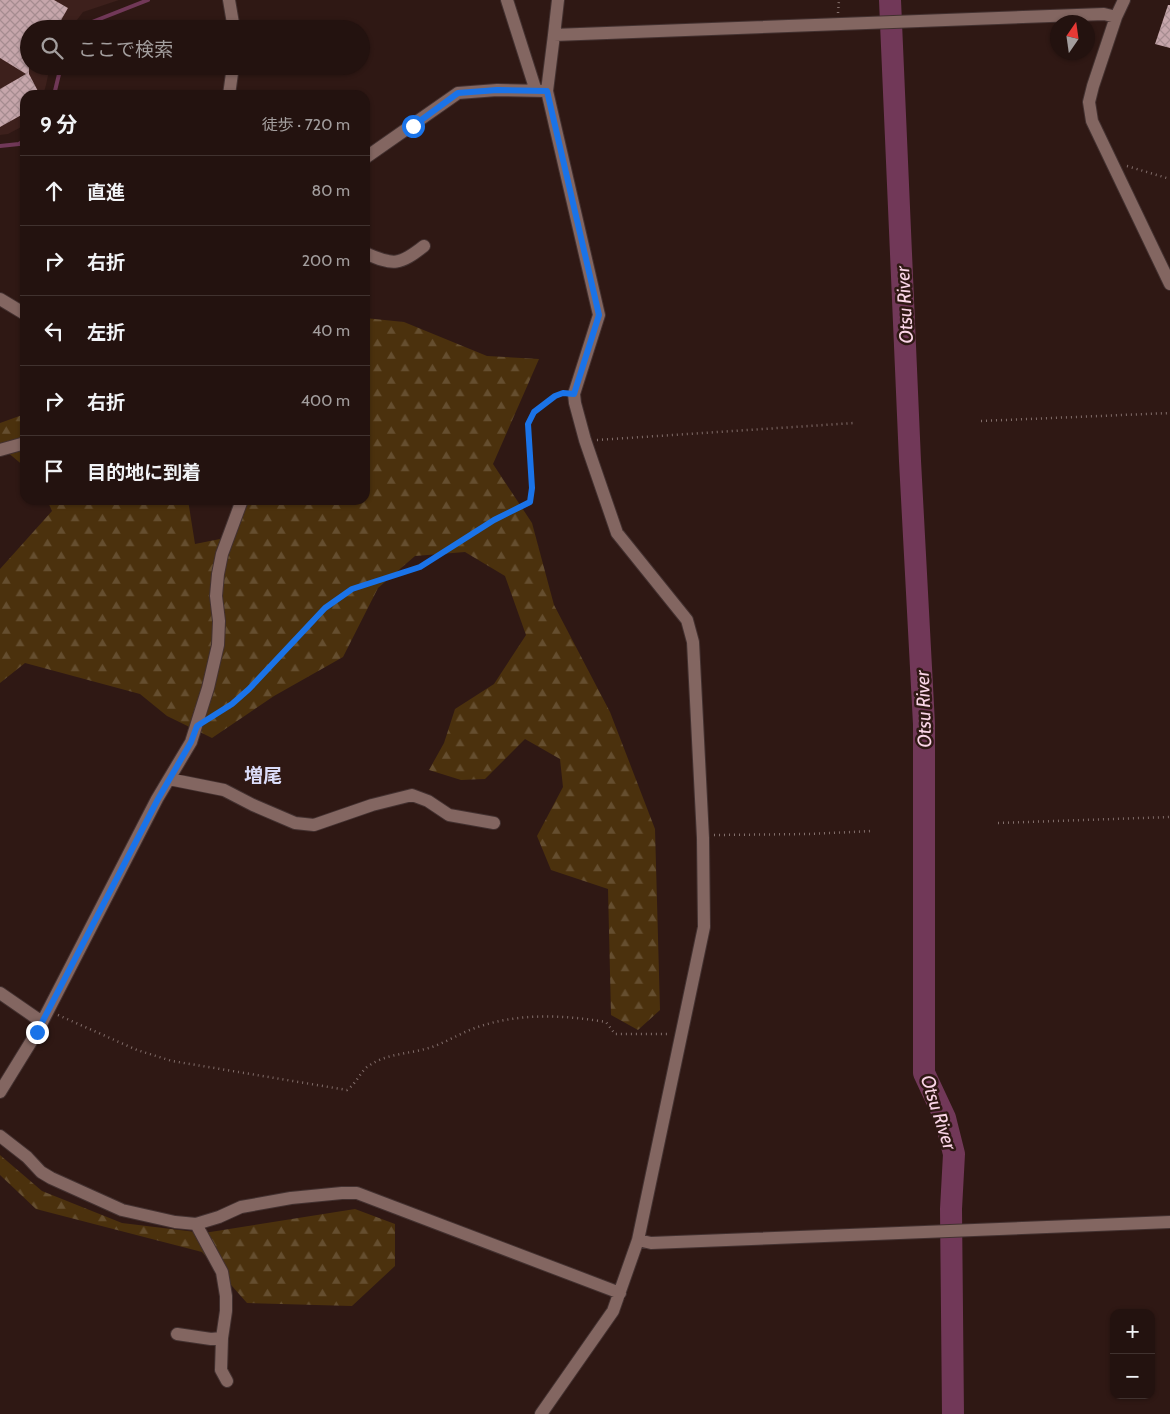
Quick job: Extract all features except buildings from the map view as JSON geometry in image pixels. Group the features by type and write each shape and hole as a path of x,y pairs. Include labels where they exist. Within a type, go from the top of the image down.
{"street":[{"path":"229,0 232,20"},
{"path":"507,0 542,91 599,315 574,394 585,440 616,533 687,620 693,642 703,838 704,927 638,1240 613,1311 541,1414"},
{"path":"542,91 554,35 558,0"},
{"path":"1124,0 1116,17 1093,86 1089,102 1092,121 1170,284"},
{"path":"554,35 960,18 1104,14 1116,17"},
{"path":"230,90 232,75"},
{"path":"370,155 458,93 497,90 542,91"},
{"path":"370,255 391,263 407,259 424,246"},
{"path":"0,299 20,311"},
{"path":"0,450 20,444"},
{"path":"0,1092 44,1016 169,779 191,742 218,645 219,621 216,596 222,554 240,505"},
{"path":"169,779 224,790 295,823 314,825 372,805 412,795 428,801 449,815 494,823"},
{"path":"0,993 44,1016"},
{"path":"0,1136 27,1157 41,1172 122,1210 176,1222 196,1224 219,1217 241,1207 291,1198 357,1193 620,1293"},
{"path":"638,1240 651,1243 1170,1222"},
{"path":"196,1224 222,1272 226,1296 226,1311 222,1338 221,1370 227,1380"},
{"path":"176,1334 211,1339 222,1338"}],"path":[{"path":"1114,169 1122,165 1170,179"},
{"path":"197,726 232,704 249,689 325,608 352,589 420,567 494,520 530,502 532,488 528,424 534,412 555,396 563,393 574,394"},
{"path":"981,421 1170,413"},
{"path":"585,440 854,423"},
{"path":"998,823 1170,817"},
{"path":"703,838 717,835 801,835 872,831"},
{"path":"44,1016 172,1061 347,1090 354,1084 367,1066 380,1058 430,1048 480,1026 514,1017 585,1018 606,1022 615,1034 682,1035"}],"shaded area":[{"path":"0,0 119,0 83,12 77,20 20,20 20,75 48,75 44,90 20,90 20,128 8,134 0,135"}],"green space":[{"path":"370,319 404,322 487,356 539,359 493,464 532,523 554,605 610,712 655,829 660,1010 638,1030 611,1015 608,889 551,870 537,836 563,787 560,759 525,739 485,779 461,780 429,770 444,743 455,709 494,684 526,635 505,576 465,552 415,556 378,588 343,657 274,696 212,738 167,716 140,694 25,663 0,683 0,569 52,511 49,505 189,505 195,544 235,536 246,505 370,505"},
{"path":"20,416 20,463 0,446 0,423"},
{"path":"0,1155 42,1191 122,1223 204,1233 355,1209 395,1224 395,1266 352,1306 247,1303 202,1252 36,1209 0,1175"}],"waterway":[{"path":"97,20 148,0"},
{"name":"Otsu River","path":"890,0 910,461 924,724 924,1073 945,1118 954,1154 951,1209 953,1414"},
{"path":"55,90 59,75"},
{"path":"0,146 20,143"}],"district":[{"name":"増尾","path":"263,775"}],"route":[{"path":"37,1032 158,799 191,742 197,726 232,704 249,689 325,608 352,589 401,575 420,567 494,520 530,502 532,488 528,424 534,412 545,402 563,393 574,394 599,315 547,91 497,90 458,93 413,126"}]}
